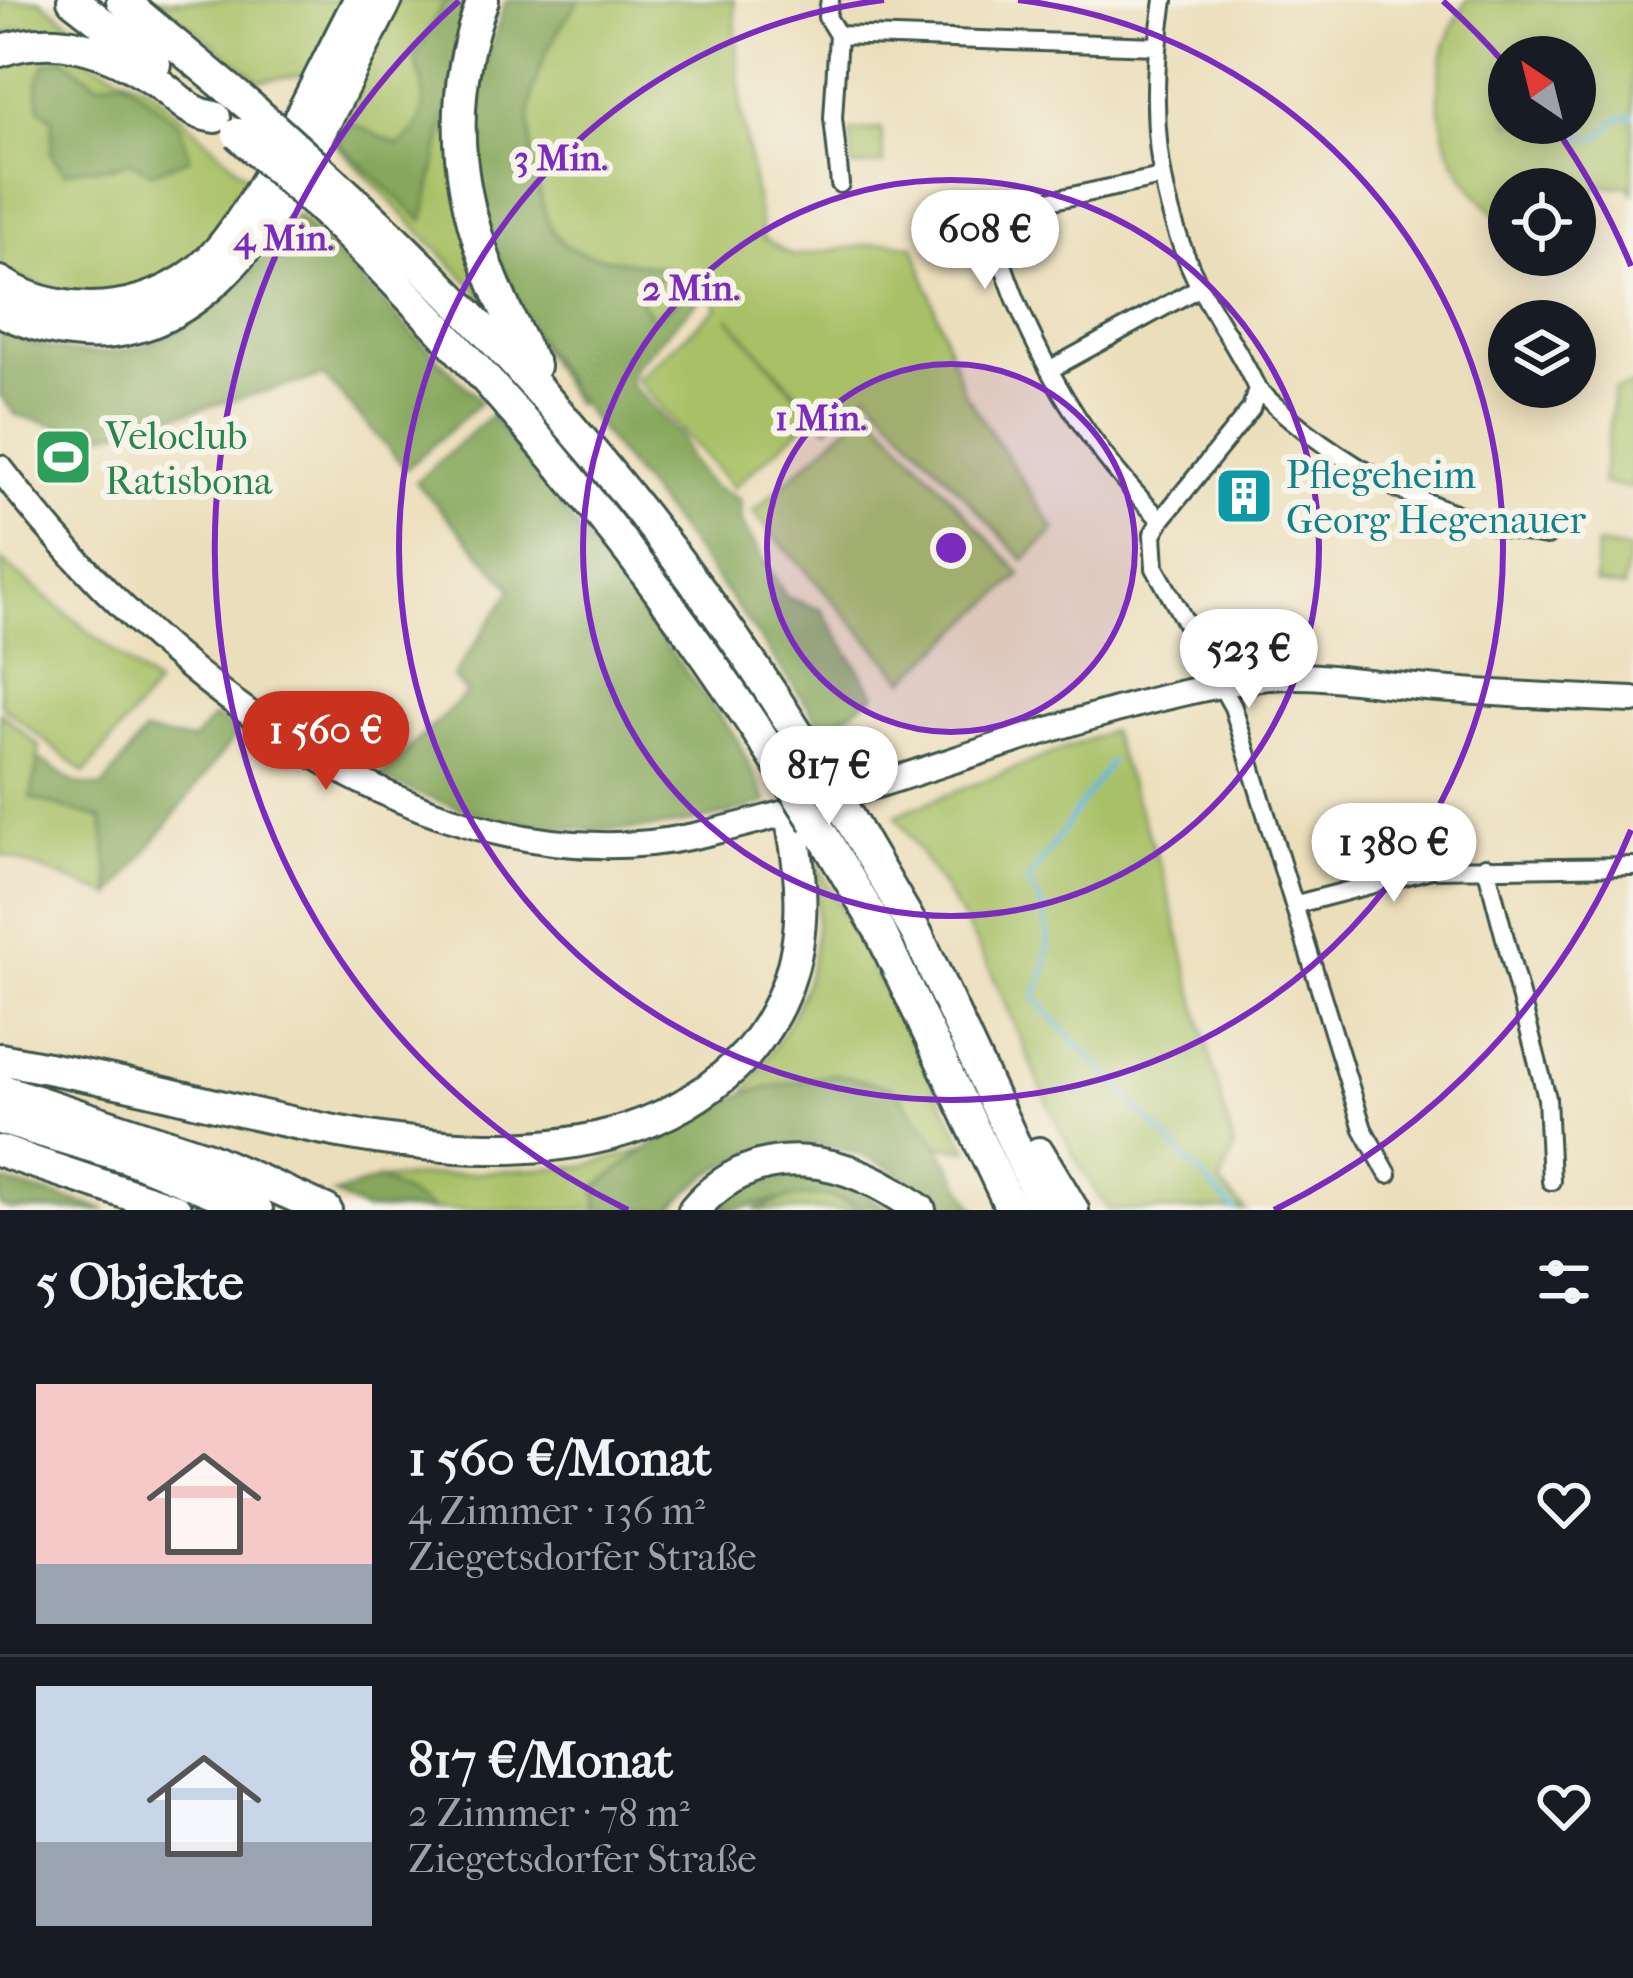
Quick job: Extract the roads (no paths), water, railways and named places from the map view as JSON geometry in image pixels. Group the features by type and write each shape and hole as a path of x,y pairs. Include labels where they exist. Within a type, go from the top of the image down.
{"highway":[{"path":"73,0 236,120 465,308 562,416 681,565 815,762 917,934 1046,1210"},
{"path":"122,0 236,120"},
{"path":"0,282 36,300 96,309 135,303 198,272 242,218 359,0"},
{"path":"0,310 45,328 82,334 118,330 173,314 219,283 271,214 386,0"},
{"path":"483,0 463,87 460,159 468,215 485,272 562,416"},
{"path":"0,51 51,41 86,47 154,80 193,114 236,120"},
{"path":"330,197 574,478 660,587 781,768 804,823 900,970 1012,1210"},
{"path":"0,1059 404,1148 509,1152 620,1136 705,1095 757,1042 778,1010 801,934 804,823"},
{"path":"0,1089 206,1156 326,1210"},
{"path":"992,1090 1023,1126 1072,1210"},
{"path":"0,1119 129,1158 256,1210"},
{"path":"0,1151 166,1207"},
{"path":"694,1210 724,1183 757,1168 805,1161 840,1163 920,1210"}],"street":[{"path":"830,0 827,17 838,35 833,118 840,184"},
{"path":"1164,0 1152,113 1161,177 1181,248 1257,388 1407,496 1493,529 1547,536"},
{"path":"838,35 1157,46"},
{"path":"1161,177 988,214 1000,260 1049,370 1120,477 1161,520"},
{"path":"1049,370 1200,287"},
{"path":"1257,388 1251,410 1153,534 1155,568 1222,686 1297,904 1363,1130 1388,1174"},
{"path":"0,468 100,584 194,674 372,785 482,830 580,844 692,836 1097,717 1222,686 1292,676 1633,700"},
{"path":"1486,866 1538,1053 1551,1181"},
{"path":"1297,904 1431,869 1633,866"}],"waterway":[{"path":"1596,139 1616,119 1633,116"},
{"path":"1111,761 1027,882 1042,908 1048,939 1045,969 1034,997 1234,1210"}],"place":[{"name":"Veloclub Ratisbona","path":"63,457"},
{"name":"Pflegeheim Georg Hegenauer","path":"1244,496"}]}
